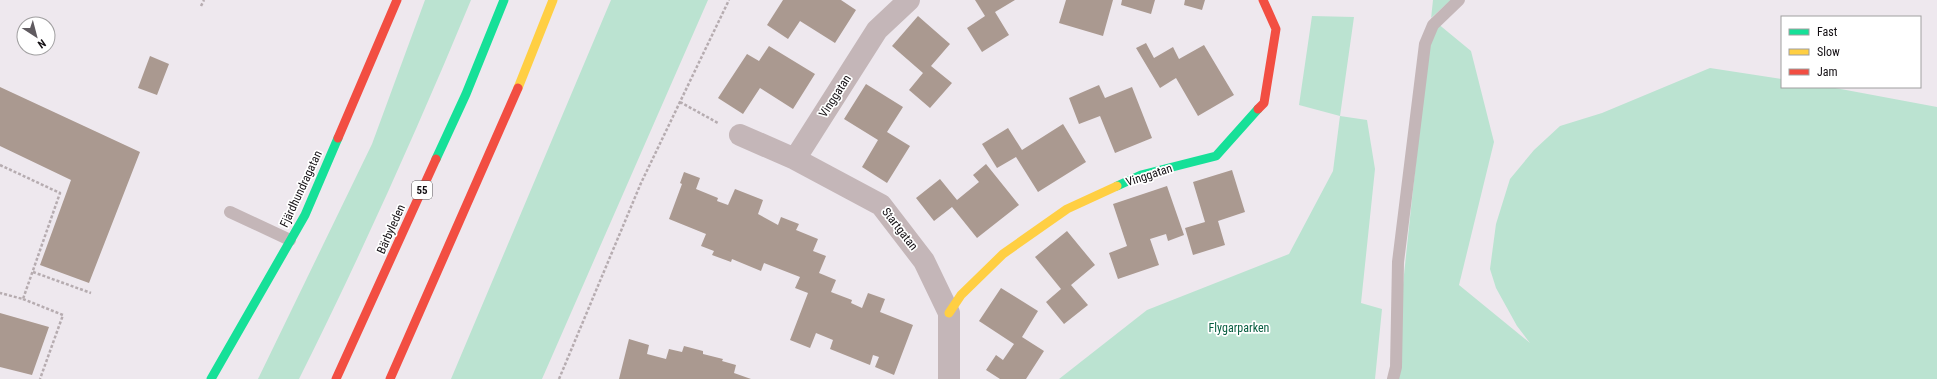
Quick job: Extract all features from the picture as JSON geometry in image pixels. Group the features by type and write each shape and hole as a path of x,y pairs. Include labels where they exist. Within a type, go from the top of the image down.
{"street":[{"name":"Fjärdhundragatan","path":"211,379 305,214 397,0"},
{"name":"Bärbyleden","path":"336,379 466,94 504,0"},
{"path":"390,379 511,107 553,0"},
{"name":"Vinggatan","path":"795,159 877,30 909,0"},
{"name":"Vinggatan","path":"949,313 961,296 1003,254 1067,209 1141,175 1216,156 1264,103 1276,29 1263,0"},
{"name":"Startgatan","path":"740,135 795,159 881,205 924,261 949,313 949,379"}],"lane":[{"path":"1393,379 1396,367 1398,262 1425,44 1433,25 1459,0"},
{"path":"230,212 290,240"}],"path":[{"path":"202,6 204,0"},
{"path":"559,379 641,184 729,0"},
{"path":"680,102 740,135"},
{"path":"0,165 60,193 23,299"},
{"path":"33,272 91,293"},
{"path":"0,293 23,299 62,315 40,379"}],"green space":[{"path":"425,0 471,0 388,191 345,285 299,379 258,379 372,144"},
{"path":"611,0 708,0 542,379 451,379"},
{"path":"1433,0 1451,0 1431,18"},
{"path":"1312,16 1354,17 1340,116 1299,105"},
{"path":"1431,18 1471,51 1494,142 1459,285 1530,343 1517,326 1496,288 1490,269 1496,224 1510,179 1534,150 1560,126 1602,113 1710,68 1781,79 1781,88 1835,88 1937,107 1937,379 1393,379"},
{"name":"Flygarparken","path":"1340,116 1367,120 1375,169 1361,303 1382,309 1375,379 1059,379 1147,310 1289,254 1333,171"}],"building":[{"path":"783,0 841,0 856,10 835,43 800,21 788,39 767,25"},
{"path":"975,0 1015,0 995,12 1009,35 982,52 967,28 985,16"},
{"path":"1066,0 1113,0 1103,36 1059,23"},
{"path":"1122,0 1155,0 1151,14 1121,5"},
{"path":"1185,0 1205,0 1202,10 1184,5"},
{"path":"918,16 950,44 931,66 952,83 930,108 909,90 923,73 892,46"},
{"path":"1146,43 1154,58 1173,47 1179,59 1204,45 1234,95 1198,116 1176,78 1160,88 1136,48"},
{"path":"769,46 815,74 793,109 760,88 743,114 718,98 747,54 759,61"},
{"path":"150,56 169,64 157,95 138,88"},
{"path":"866,84 903,107 887,132 910,146 887,183 862,167 878,140 844,119"},
{"path":"1099,85 1105,98 1132,87 1152,138 1115,153 1100,116 1079,124 1069,98"},
{"path":"0,87 140,152 89,283 40,265 71,180 0,146"},
{"path":"1063,124 1086,162 1038,192 1016,157 997,168 982,144 1008,128 1022,150"},
{"path":"986,164 1019,205 977,238 952,207 934,221 916,198 940,179 957,200 979,182 973,175"},
{"path":"1232,170 1245,212 1218,221 1225,245 1193,255 1185,228 1205,222 1193,182"},
{"path":"684,172 700,178 696,189 718,198 717,201 728,205 735,189 763,200 758,214 778,225 781,217 799,224 796,230 818,239 813,251 826,256 819,273 836,280 831,292 852,300 851,303 862,308 868,293 885,299 880,312 913,325 894,375 875,367 879,357 873,355 870,365 830,349 833,340 816,333 810,348 790,340 808,293 795,288 800,277 764,263 761,271 732,259 731,262 712,255 714,251 701,246 706,234 669,219 682,184 680,183"},
{"path":"1167,186 1184,235 1168,241 1166,234 1150,239 1159,265 1118,279 1109,253 1127,246 1113,204"},
{"path":"1067,231 1095,265 1071,285 1088,305 1064,324 1046,302 1061,289 1035,257"},
{"path":"1001,288 1038,311 1022,337 1044,351 1026,379 1000,379 986,370 996,355 1003,360 1014,344 979,321"},
{"path":"0,313 49,327 32,375 0,367"},
{"path":"629,339 649,345 647,354 666,359 669,349 682,352 684,346 703,351 703,354 723,359 722,361 736,365 734,373 751,379 619,379"}],"traffic: fast":[{"path":"436,159 466,94 504,0"},
{"path":"1117,186 1141,175 1216,156 1258,109"},
{"path":"211,379 305,215 338,138"}],"traffic: slow":[{"path":"518,88 553,0"},
{"path":"949,313 961,295 1003,254 1067,209 1117,186"}],"traffic: jam":[{"path":"338,138 397,0"},
{"path":"1258,109 1264,103 1276,29 1263,0"},
{"path":"390,379 518,88"},
{"path":"336,379 436,159"}]}
